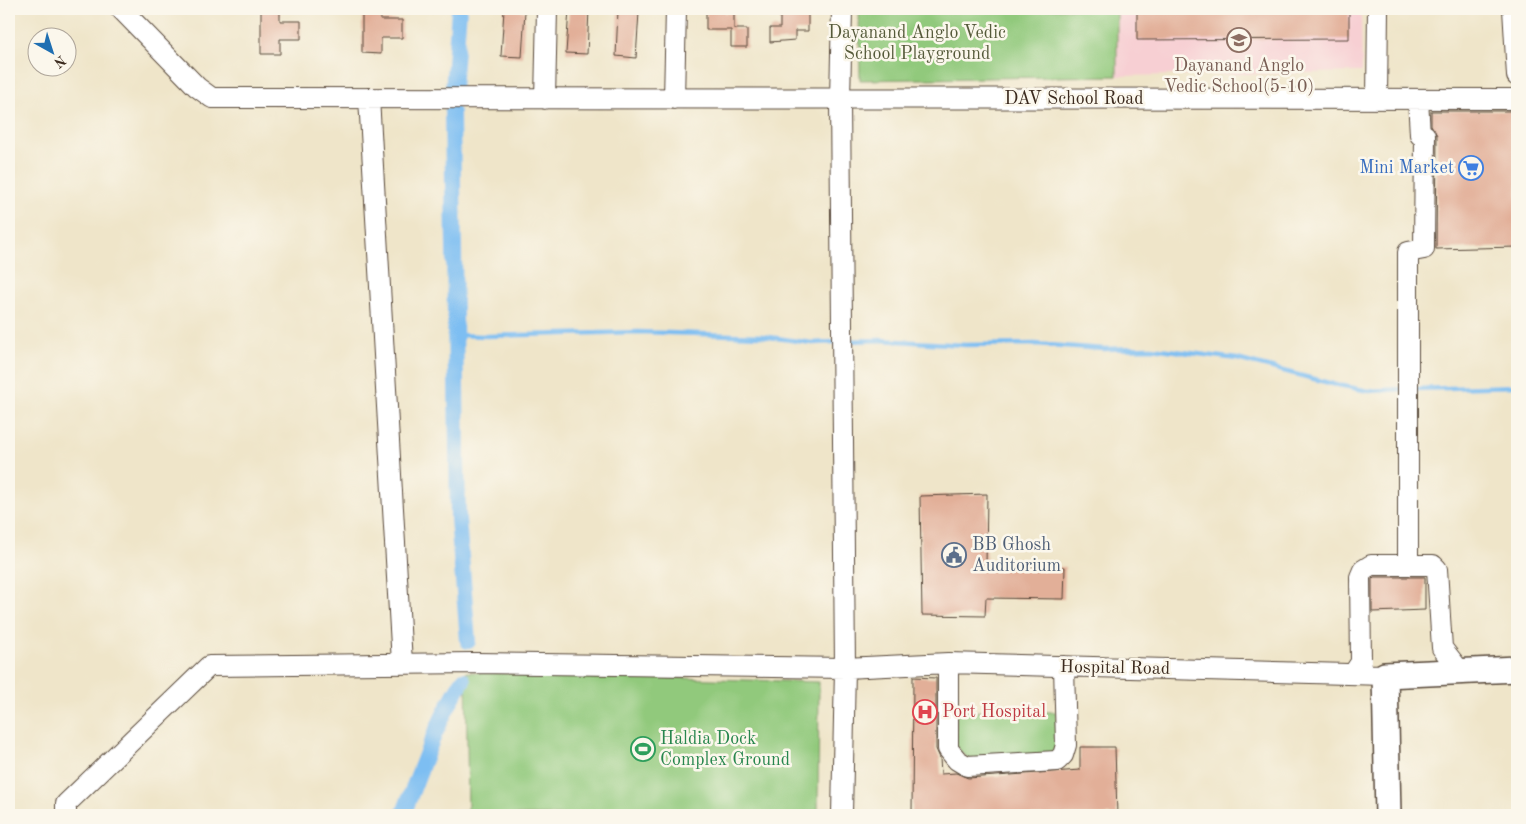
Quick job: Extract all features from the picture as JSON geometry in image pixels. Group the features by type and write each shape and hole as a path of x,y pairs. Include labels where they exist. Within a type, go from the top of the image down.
{"main road":[{"path":"1388,815 1385,675 1517,669"}],"street":[{"name":"DAV School Road","path":"121,9 196,87 212,98 1517,99"},
{"path":"546,99 547,9"},
{"path":"674,99 676,9"},
{"path":"842,9 840,99 845,668 842,815"},
{"path":"1377,99 1378,9"},
{"path":"1512,9 1517,76"},
{"path":"368,98 402,663"},
{"path":"1408,565 1408,252 1424,250 1425,134 1420,135 1418,99"},
{"path":"1353,674 1361,662 1360,578 1363,570 1371,564 1433,566 1437,569 1442,648 1460,671"},
{"name":"Hospital Road","path":"66,815 66,804 209,666 402,663 845,668 948,663 1385,675"},
{"path":"948,663 948,749 957,760 966,766 1057,761 1063,755 1066,746 1064,666"}],"shaded area":[{"name":"Dayanand Anglo Vedic School(5-10)","path":"1117,9 1361,9 1362,72 1117,76"}],"green space":[{"name":"Dayanand Anglo Vedic School Playground","path":"859,9 1117,9 1117,76 860,80"},
{"name":"Haldia Dock Complex Ground","path":"466,672 819,682 818,815 468,815"},
{"path":"956,711 1056,712 1057,739 1055,750 1052,754 970,760 956,747"}],"building":[{"path":"261,9 280,9 280,21 301,21 301,39 280,39 280,54 261,54"},
{"path":"362,9 380,9 380,20 402,20 402,38 381,38 381,54 362,53"},
{"path":"569,9 589,9 587,54 566,53"},
{"path":"1137,9 1349,9 1349,39 1137,40"},
{"path":"504,10 525,11 522,57 501,56"},
{"path":"618,10 639,12 636,58 616,56"},
{"path":"725,10 725,13 734,13 734,29 747,29 747,47 731,47 731,30 706,30 706,11"},
{"path":"788,10 808,10 808,31 795,31 795,40 770,42 770,28 780,28 780,12 788,12"},
{"name":"Mini Market","path":"1431,111 1517,111 1517,247 1436,249 1437,135 1431,125"},
{"name":"BB Ghosh Auditorium","path":"987,494 986,567 1065,567 1064,599 986,598 985,616 922,615 920,496"},
{"path":"1374,577 1425,577 1425,610 1372,612 1372,579"},
{"name":"Port Hospital","path":"913,677 936,678 936,749 940,758 941,774 956,773 968,778 1080,770 1080,747 1115,747 1117,815 912,815"}],"waterway":[{"path":"453,90 459,9"},
{"path":"452,113 458,519 468,641"},
{"path":"455,335 486,336 638,332 762,336 812,343 836,342"},
{"path":"846,341 880,340 965,345 1035,344 1104,349 1152,348 1237,359 1333,384 1369,391 1403,389"},
{"path":"1414,389 1517,386"},
{"path":"403,815 437,729 463,680"}],"place":[{"name":"Dayanand Anglo Vedic School(5-10)","path":"1239,40"},
{"name":"Mini Market","path":"1471,168"},
{"name":"BB Ghosh Auditorium","path":"954,555"},
{"name":"Port Hospital","path":"925,712"},
{"name":"Haldia Dock Complex Ground","path":"643,749"}]}
